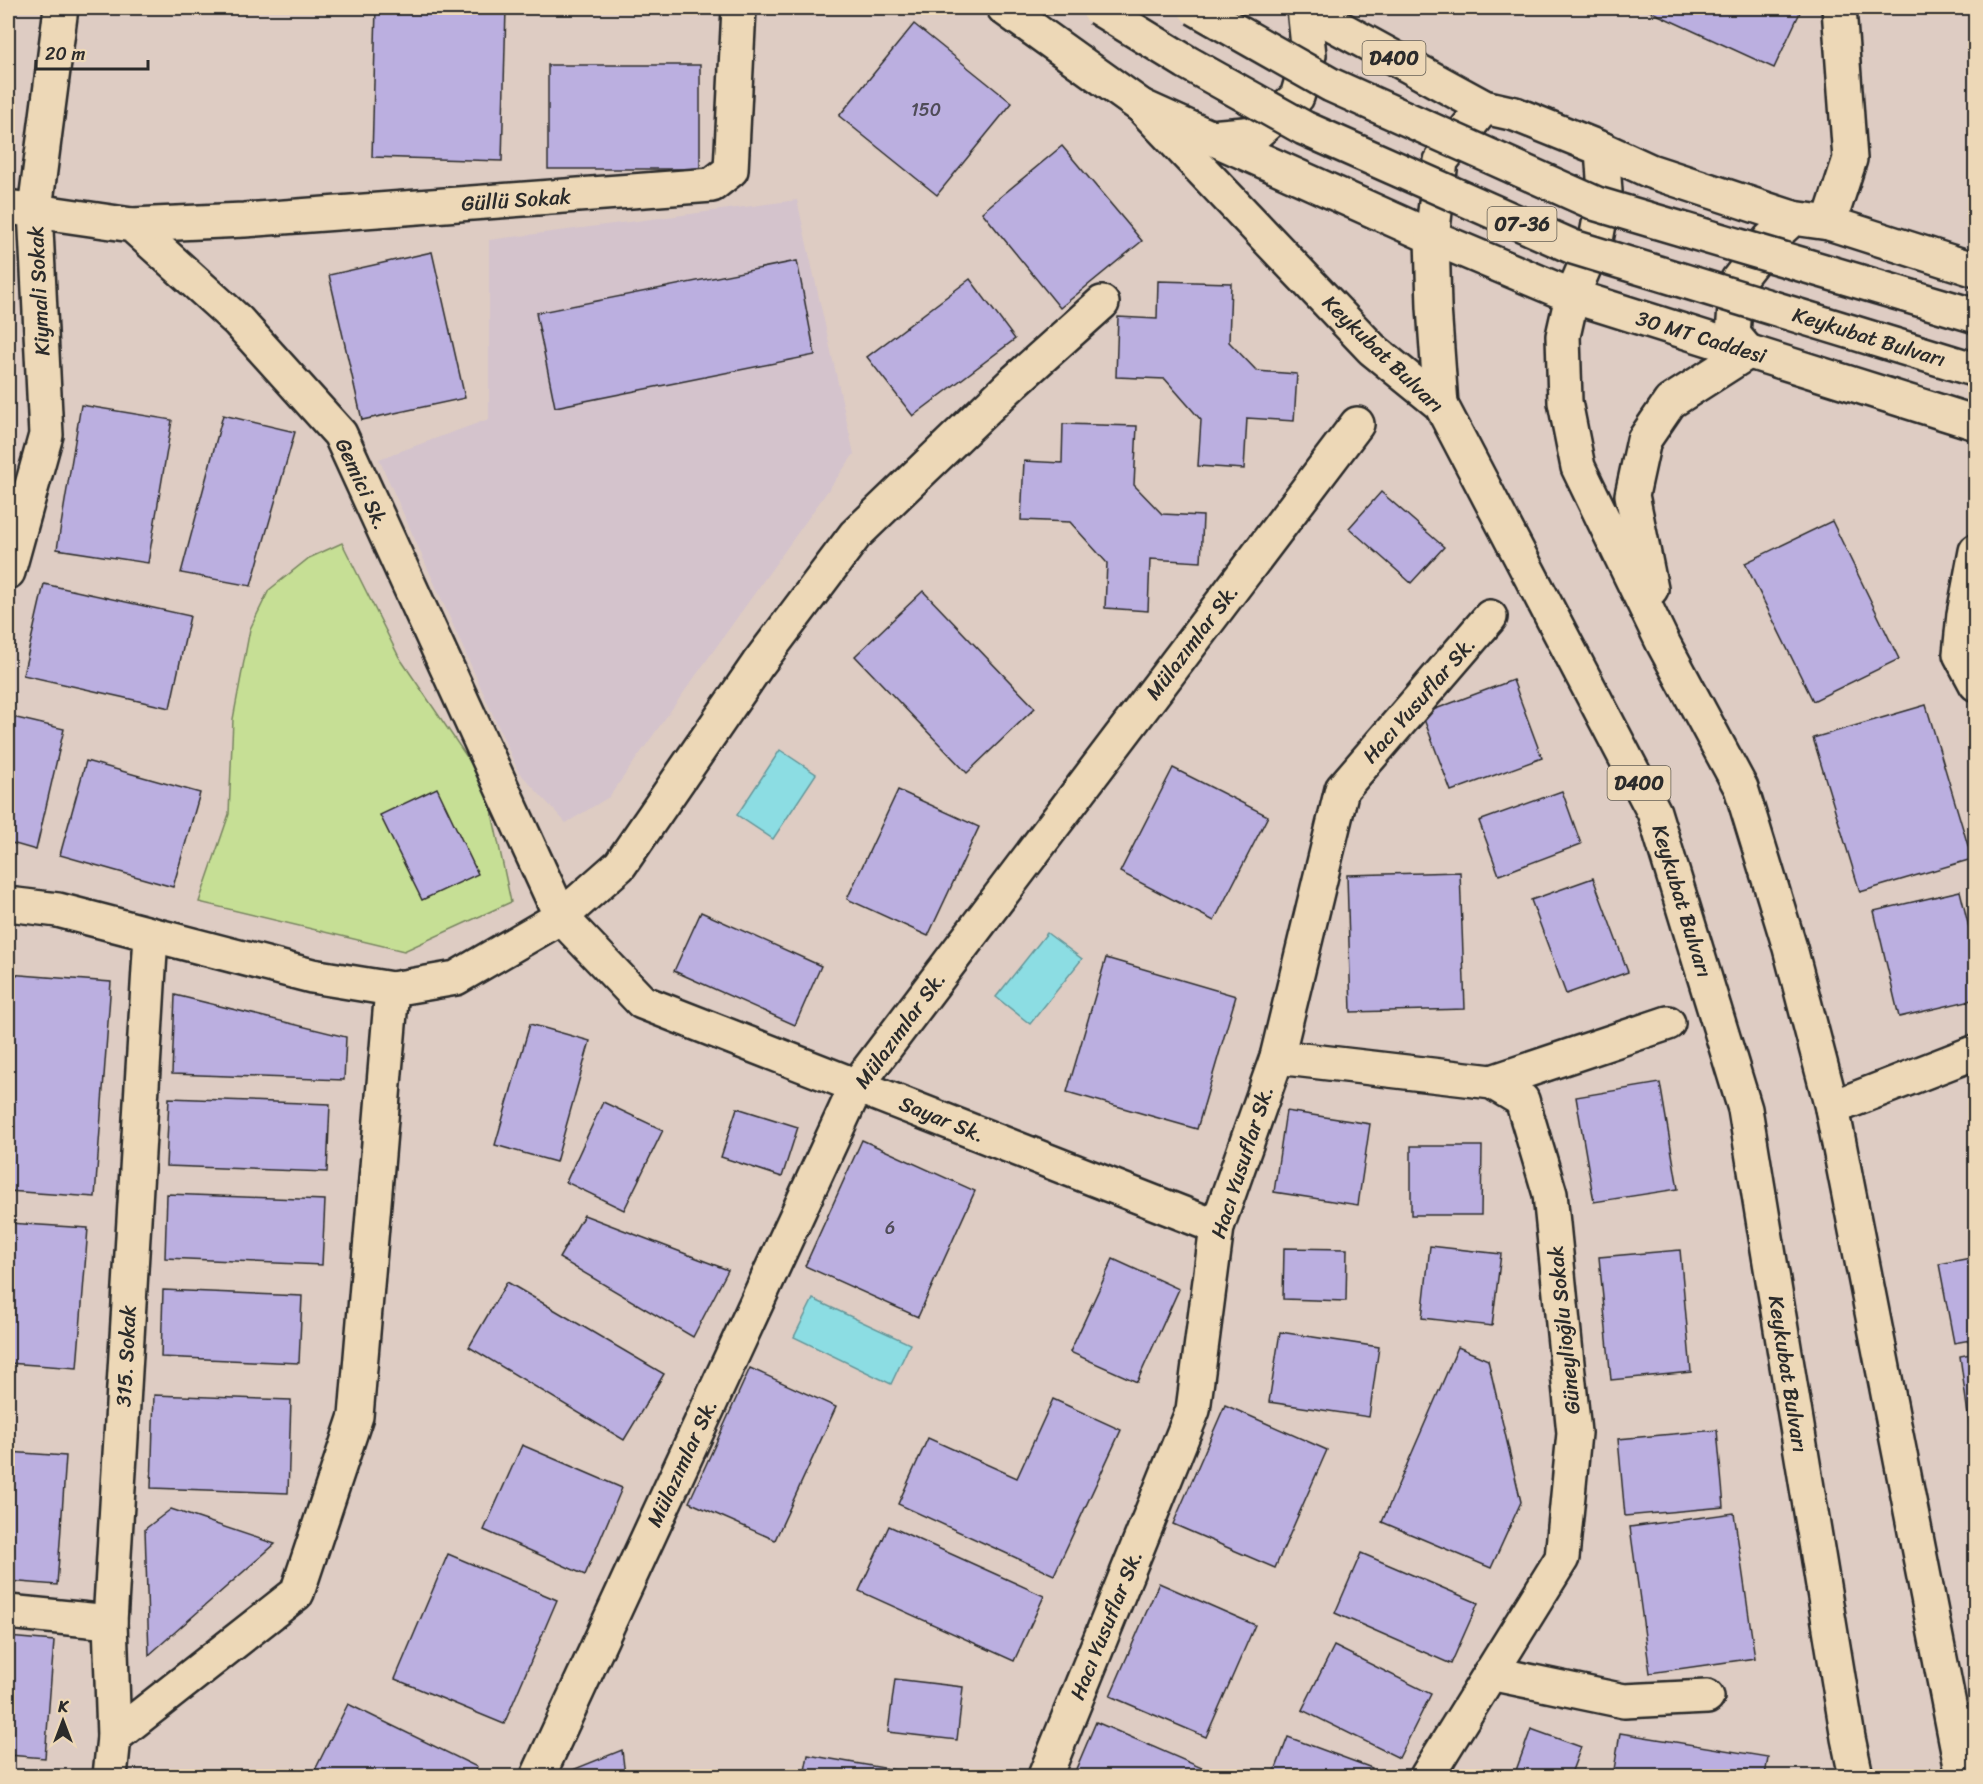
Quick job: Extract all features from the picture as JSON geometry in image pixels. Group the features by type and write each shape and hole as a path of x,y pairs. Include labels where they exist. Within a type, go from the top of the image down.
{"main road":[{"name":"Kiymali Sokak","path":"8,572 46,435 21,208 61,8"},
{"name":"Güllü Sokak","path":"132,225 244,220 712,186 731,170 739,8"},
{"name":"Keykubat Bulvarı","path":"1004,8 1141,106 1372,349 1441,405 1654,812 1745,1109 1856,1776"},
{"name":"Keykubat Bulvarı","path":"1098,8 1185,62 1304,128 1573,247 1976,370"},
{"path":"1195,8 1331,85 1598,204 1976,316"},
{"path":"1210,137 1256,133 1297,97 1309,55 1304,8"},
{"name":"D400","path":"1304,8 1484,107 1515,114 1602,149"},
{"path":"1829,223 1850,159 1839,8"},
{"name":"30 MT Caddesi","path":"1141,106 1432,237 1572,296 1976,423"},
{"path":"1441,405 1432,237 1441,161 1484,107"},
{"path":"1963,1776 1965,1726 1933,1624 1832,1108 1790,948 1741,788 1663,643 1578,467 1565,402 1563,336 1572,296 1596,240 1605,192 1602,149 1650,171 1793,218 1829,223 1976,270"},
{"path":"21,208 132,225"},
{"path":"1663,643 1632,495 1644,440 1670,402 1748,352 1733,334 1737,281 1769,240 1793,218"},
{"name":"Gemici Sk.","path":"132,225 238,321 340,434 561,916"},
{"path":"8,904 58,910 312,976 392,989 456,978 561,916 620,865 759,664 855,536 1014,382 1102,303"},
{"name":"Mülazımlar Sk.","path":"538,1776 857,1085 1357,424"},
{"path":"1976,551 1964,614 1960,654 1976,684"},
{"name":"Hacı Yusuflar Sk.","path":"1045,1776 1193,1410 1217,1227 1277,1057 1342,789 1490,617"},
{"name":"Sayar Sk.","path":"561,916 642,1002 1217,1227"},
{"name":"315. Sokak","path":"110,1776 114,1737 110,1622 151,935"},
{"path":"114,1737 297,1593 356,1416 392,989"},
{"path":"1492,1082 1668,1023"},
{"path":"1832,1108 1976,1052"},
{"name":"Güneylioğlu Sokak","path":"1277,1057 1492,1082 1522,1100 1550,1194 1574,1433 1562,1558 1427,1776"},
{"path":"8,1612 110,1622"},
{"path":"1490,1673 1624,1701 1707,1697"}],"shaded area":[{"path":"797,200 854,454 609,797 566,823 518,771 379,459 489,419 489,240"}],"green space":[{"path":"342,543 399,657 486,785 511,902 404,951 199,902 229,814 233,719 250,629 269,590 309,558"}],"water":[{"path":"780,750 816,774 773,839 737,815"},
{"path":"1047,933 1082,959 1030,1024 996,997"},
{"path":"813,1299 910,1344 891,1384 794,1337"}],"building":[{"path":"8,8 12,8 8,59"},
{"path":"376,8 506,8 502,161 372,157"},
{"path":"1643,8 1802,8 1774,68"},
{"path":"914,24 1012,103 937,195 839,116"},
{"path":"548,65 700,65 700,169 548,169"},
{"path":"8,95 13,96 8,164"},
{"path":"1062,146 1142,241 1060,308 982,212"},
{"path":"432,252 465,398 362,420 329,275"},
{"path":"797,261 815,355 555,407 536,313"},
{"path":"970,279 1015,339 913,416 867,357"},
{"path":"1158,281 1231,283 1229,342 1257,371 1297,374 1294,421 1247,418 1244,469 1198,466 1201,420 1165,379 1116,377 1118,317 1157,319"},
{"path":"81,405 172,420 148,563 57,549"},
{"path":"223,415 295,432 251,586 181,573"},
{"path":"1063,424 1137,426 1134,485 1162,514 1203,516 1201,562 1150,559 1148,611 1105,608 1107,563 1070,522 1021,520 1024,461 1062,463"},
{"path":"1381,492 1444,547 1411,583 1349,528"},
{"path":"1832,521 1899,659 1813,701 1745,563"},
{"path":"44,584 190,616 170,708 23,675"},
{"path":"923,591 1035,708 967,773 855,656"},
{"path":"1513,680 1542,758 1451,791 1422,714"},
{"path":"1926,705 1972,859 1860,892 1813,738"},
{"path":"8,716 64,729 36,850 8,842"},
{"path":"86,761 200,793 173,887 60,855"},
{"path":"1173,768 1268,816 1214,921 1120,872"},
{"path":"437,788 478,874 422,900 380,815"},
{"path":"898,790 979,827 928,936 847,899"},
{"path":"1562,791 1581,844 1499,875 1479,821"},
{"path":"1460,872 1465,1009 1351,1012 1347,875"},
{"path":"1593,878 1628,972 1566,994 1531,900"},
{"path":"1960,891 1976,956 1976,999 1899,1017 1874,911"},
{"path":"701,912 821,966 795,1025 674,971"},
{"path":"1106,958 1236,996 1197,1129 1067,1092"},
{"path":"8,974 111,982 95,1197 8,1191"},
{"path":"175,995 346,1037 344,1080 172,1074"},
{"path":"530,1024 590,1041 556,1162 495,1145"},
{"path":"1660,1083 1678,1189 1594,1202 1576,1097"},
{"path":"169,1098 330,1104 327,1172 166,1166"},
{"path":"603,1102 663,1130 624,1210 566,1182"},
{"path":"737,1108 798,1127 782,1177 721,1157"},
{"path":"1286,1111 1370,1124 1358,1205 1274,1192"},
{"path":"862,1140 975,1191 918,1317 805,1266"},
{"path":"1411,1146 1482,1146 1481,1215 1411,1215"},
{"path":"167,1194 325,1200 322,1265 165,1258"},
{"path":"584,1215 728,1270 693,1337 559,1258"},
{"path":"8,1223 88,1228 77,1368 8,1363"},
{"path":"1430,1246 1501,1254 1492,1326 1422,1318"},
{"path":"1284,1248 1347,1249 1346,1301 1283,1299"},
{"path":"1680,1250 1691,1372 1611,1380 1599,1257"},
{"path":"1976,1257 1976,1339 1954,1343 1939,1264"},
{"path":"1113,1259 1179,1289 1137,1382 1070,1352"},
{"path":"507,1282 664,1374 624,1440 469,1347"},
{"path":"163,1290 302,1296 299,1363 161,1357"},
{"path":"1280,1332 1379,1347 1369,1417 1269,1402"},
{"path":"1458,1347 1488,1360 1521,1502 1491,1568 1382,1522"},
{"path":"1976,1353 1976,1437 1971,1437 1960,1356"},
{"path":"750,1368 836,1407 775,1540 689,1502"},
{"path":"154,1395 291,1400 288,1493 151,1488"},
{"path":"1053,1399 1121,1430 1054,1575 898,1504 928,1438 1017,1478"},
{"path":"1225,1405 1327,1450 1275,1568 1173,1524"},
{"path":"1717,1430 1724,1507 1625,1516 1618,1439"},
{"path":"522,1445 622,1488 585,1575 484,1530"},
{"path":"8,1452 66,1456 57,1585 8,1581"},
{"path":"171,1509 275,1544 149,1655 145,1529"},
{"path":"1734,1513 1755,1658 1650,1673 1630,1527"},
{"path":"889,1526 1044,1596 1014,1661 859,1591"},
{"path":"1361,1553 1478,1603 1451,1664 1335,1613"},
{"path":"448,1554 557,1600 504,1724 395,1679"},
{"path":"1159,1583 1255,1625 1206,1737 1110,1696"},
{"path":"8,1637 54,1641 45,1758 8,1755"},
{"path":"1334,1646 1431,1694 1399,1758 1302,1710"},
{"path":"895,1679 963,1687 957,1740 888,1732"},
{"path":"348,1704 477,1767 472,1776 312,1776"},
{"path":"1096,1722 1202,1768 1198,1776 1073,1776"},
{"path":"1531,1729 1581,1747 1570,1776 1514,1776"},
{"path":"1620,1733 1768,1757 1765,1776 1613,1776"},
{"path":"1288,1737 1372,1768 1369,1776 1273,1776"},
{"path":"622,1750 625,1776 563,1776 565,1773"},
{"path":"808,1755 930,1776 804,1776"}]}
